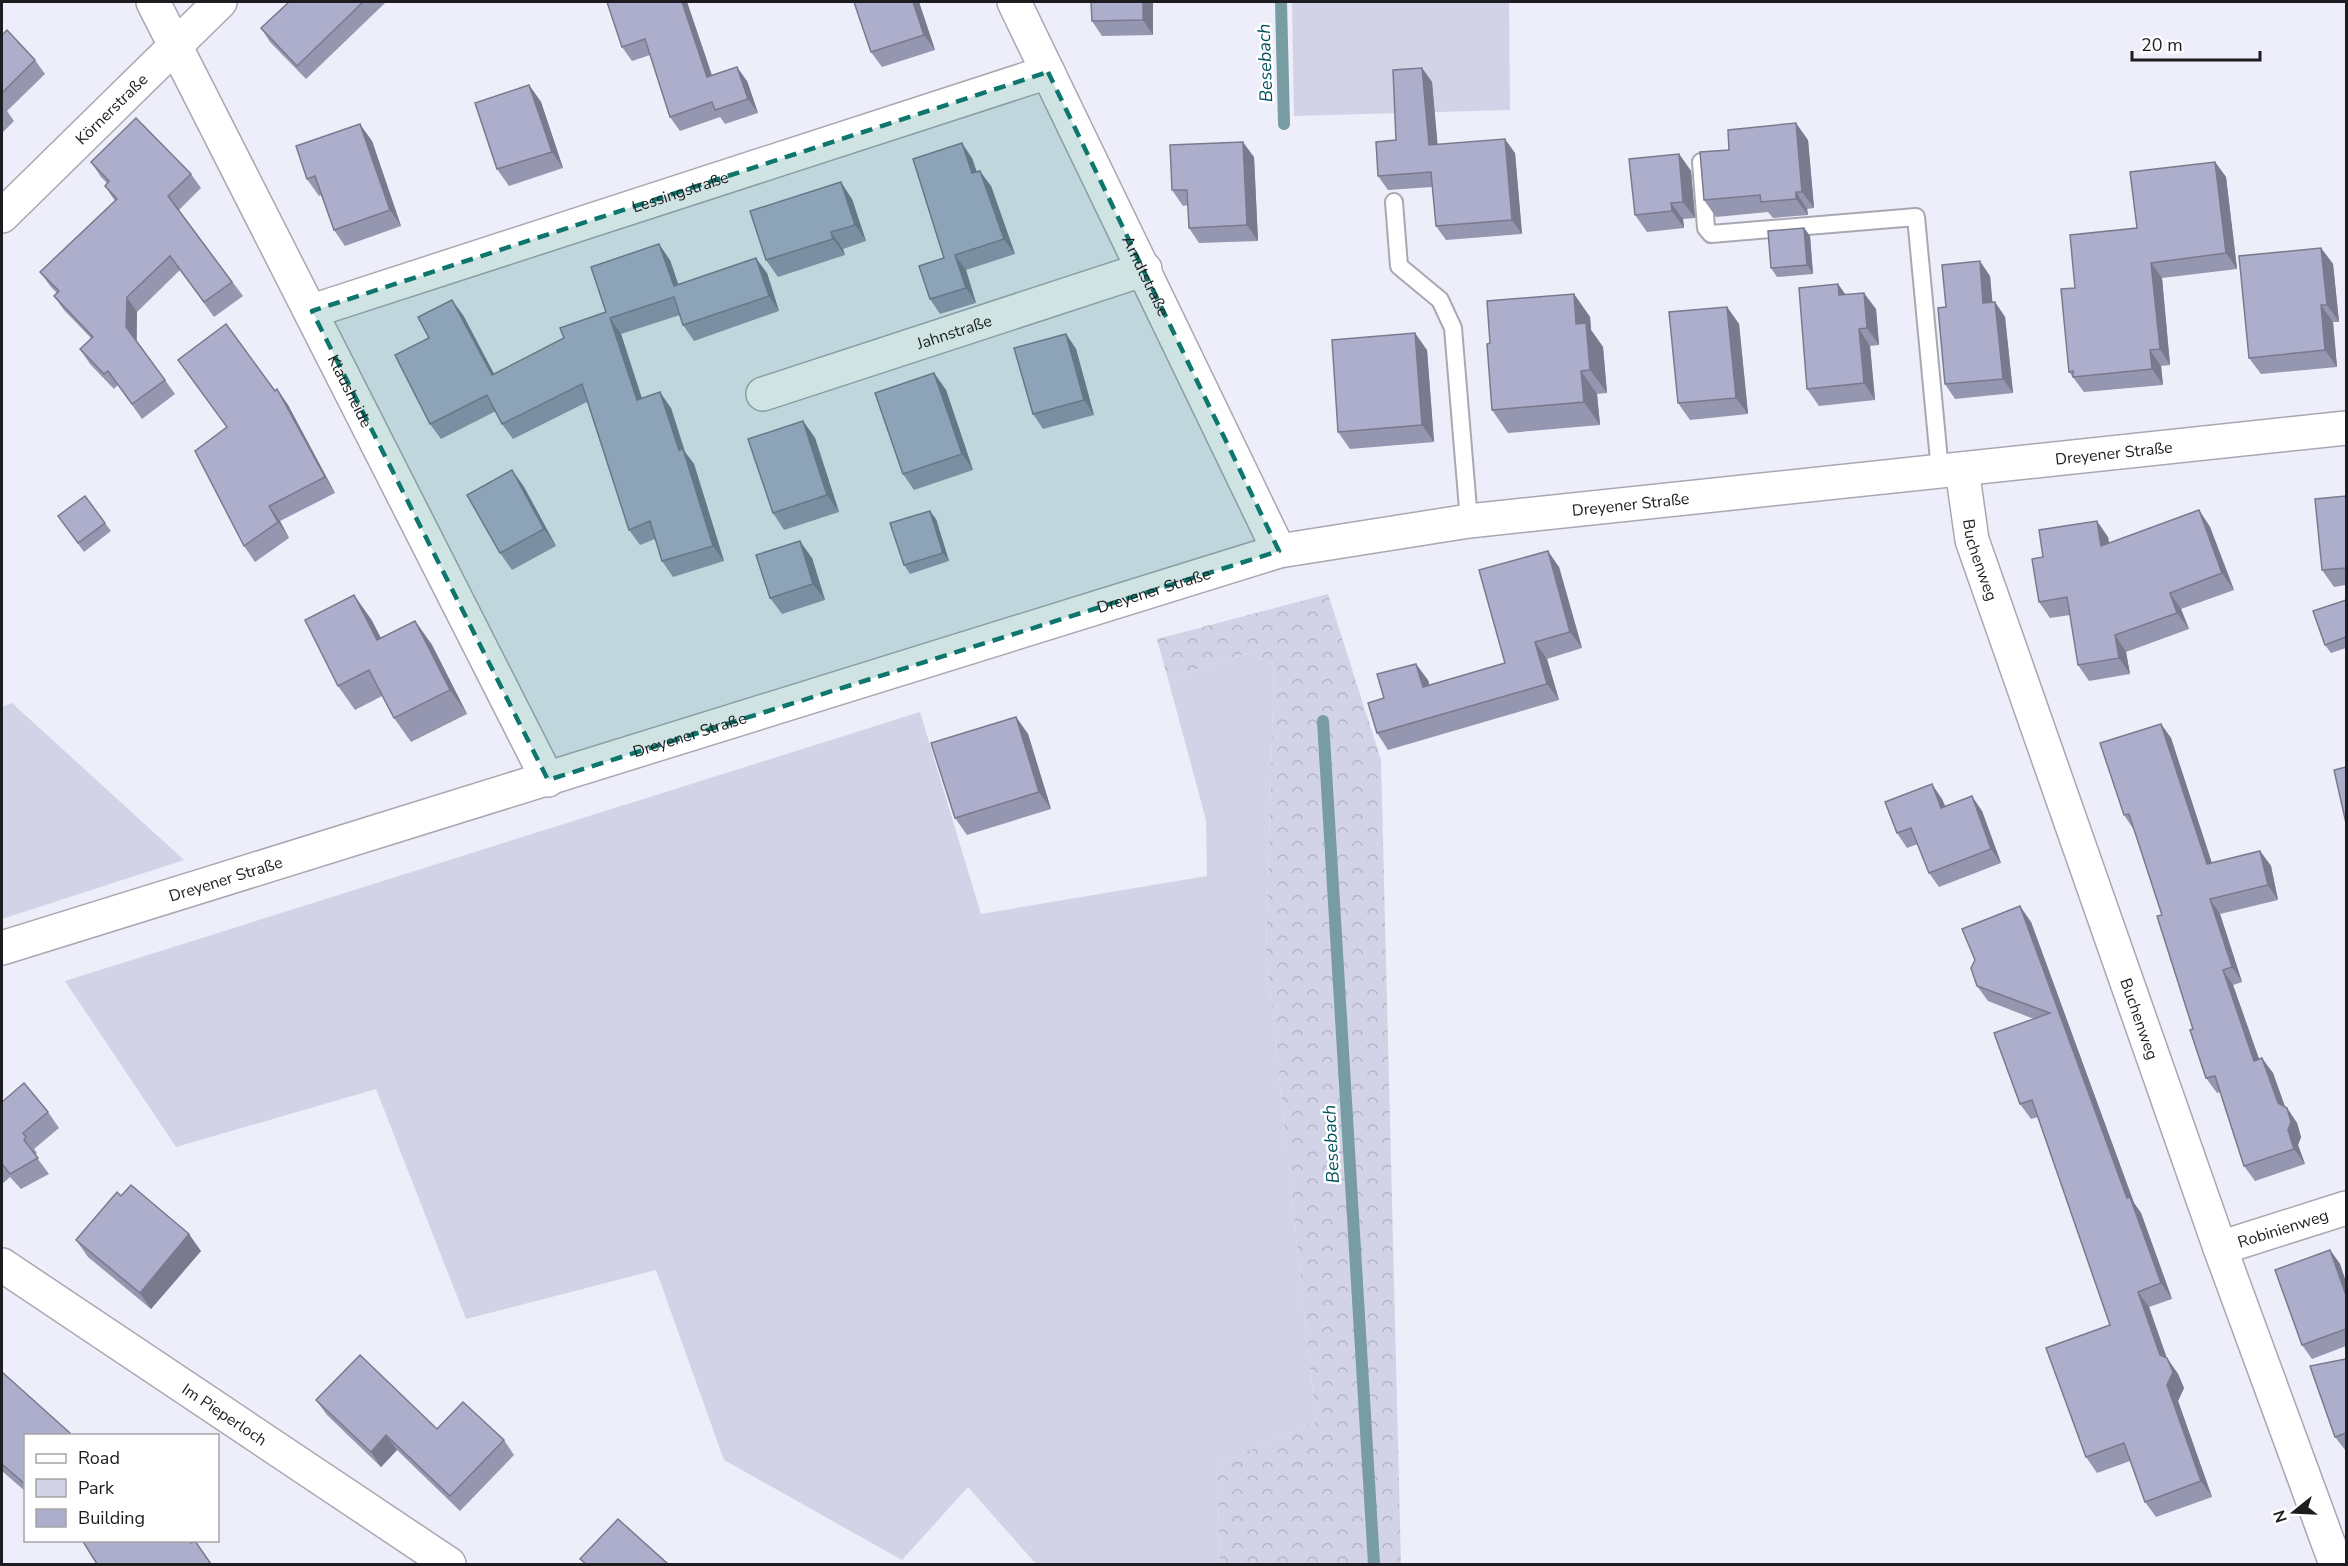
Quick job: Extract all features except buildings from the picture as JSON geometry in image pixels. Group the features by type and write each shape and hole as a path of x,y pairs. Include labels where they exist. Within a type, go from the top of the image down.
{"street":[{"name":"Klausheide","path":"153,2 312,311 548,780"},
{"name":"Körnerstraße","path":"2,216 220,2"},
{"name":"Arndtstraße","path":"1014,2 1279,551"},
{"name":"Lessingstraße","path":"312,311 1048,72"},
{"name":"Jahnstraße","path":"763,394 1144,269"},
{"name":"Dreyener Straße","path":"2,948 1279,551 1469,521 2346,428"},
{"name":"Buchenweg","path":"1951,470 1972,540 2220,1248 2336,1564"},
{"name":"Robinienweg","path":"2220,1248 2346,1208"},
{"name":"Im Pieperloch","path":"2,1265 449,1564"}],"lane":[{"path":"1701,162 1706,228 1711,234 1916,217 1951,470"},
{"path":"1394,202 1399,266 1440,300 1453,328 1469,521"}],"highlighted area":[{"path":"1048,72 1279,551 548,780 312,311"}],"green space":[{"path":"1292,2 1509,2 1510,110 1294,116"},
{"path":"1328,594 1381,760 1401,1564 1220,1564 1217,1464 1316,1422 1266,955 1274,664 1246,653 1168,679 1157,639"},
{"path":"1246,653 1274,664 1266,955 1316,1422 1217,1464 1220,1564 1036,1564 968,1487 902,1560 724,1460 656,1270 466,1319 376,1089 176,1147 65,981 920,712 981,914 1207,876 1206,820 1168,679"},
{"path":"12,703 184,860 2,919 2,707"}],"waterway":[{"name":"Besebach","path":"1281,2 1284,124"},
{"name":"Besebach","path":"1323,721 1374,1564"}]}
